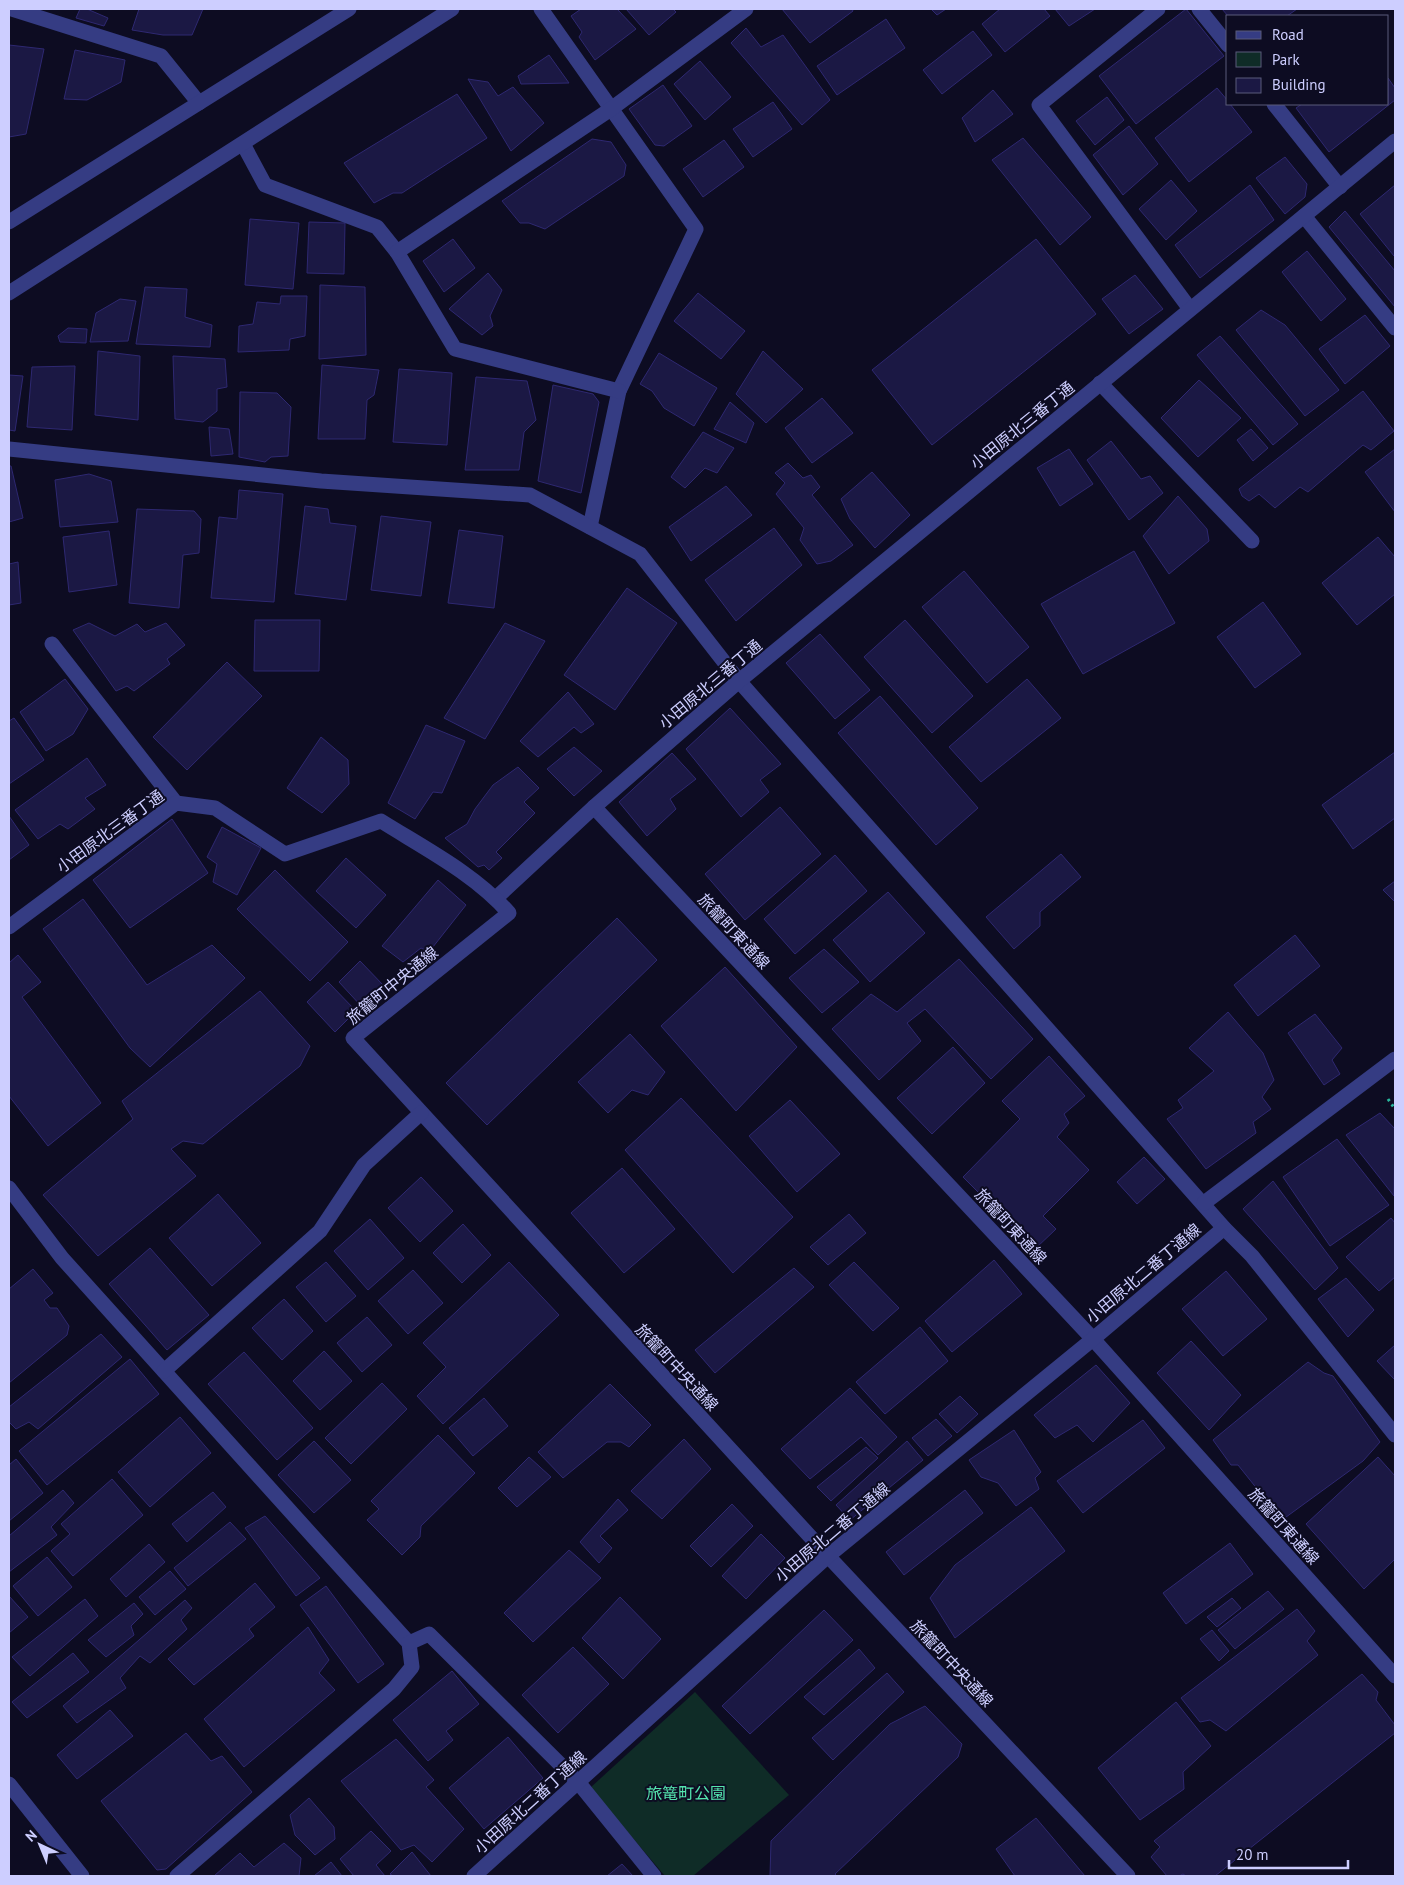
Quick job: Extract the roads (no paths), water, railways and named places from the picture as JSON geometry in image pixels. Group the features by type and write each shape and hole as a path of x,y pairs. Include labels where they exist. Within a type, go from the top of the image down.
{"street":[{"path":"12,9 161,56 199,103"},
{"path":"9,222 349,9"},
{"path":"9,293 452,9"},
{"path":"541,9 696,229 619,391 590,527"},
{"path":"397,252 611,109 746,9"},
{"path":"1158,9 1039,105 1190,309"},
{"path":"1199,9 1226,43"},
{"path":"1275,105 1340,187"},
{"name":"小田原北三番丁通","path":"9,927 176,803 215,808 285,854 381,821 472,879 496,898 594,807 739,681 1395,141"},
{"path":"243,144 265,185 377,227 397,252 455,349 619,391"},
{"path":"1304,216 1395,328"},
{"path":"1100,383 1252,541"},
{"path":"9,449 320,481 530,495 640,554 739,681 1204,1202 1224,1228 1252,1256 1395,1434"},
{"path":"52,644 176,803"},
{"name":"旅籠町東通線","path":"594,807 1093,1339 1395,1676"},
{"name":"旅籠町中央通線","path":"496,898 508,913 353,1038 828,1556 1128,1876"},
{"name":"小田原北二番丁通線","path":"1204,1202 1395,1059"},
{"path":"164,1371 320,1231 364,1165 421,1113"},
{"path":"9,1188 62,1258 409,1643 412,1667 394,1689 176,1876"},
{"name":"小田原北二番丁通線","path":"474,1876 828,1556 1093,1339 1224,1228"},
{"path":"409,1643 429,1634 578,1782 654,1876"},
{"path":"9,1784 82,1876"}],"park label":[{"name":"旅篭町公園","path":"686,1793"}]}
